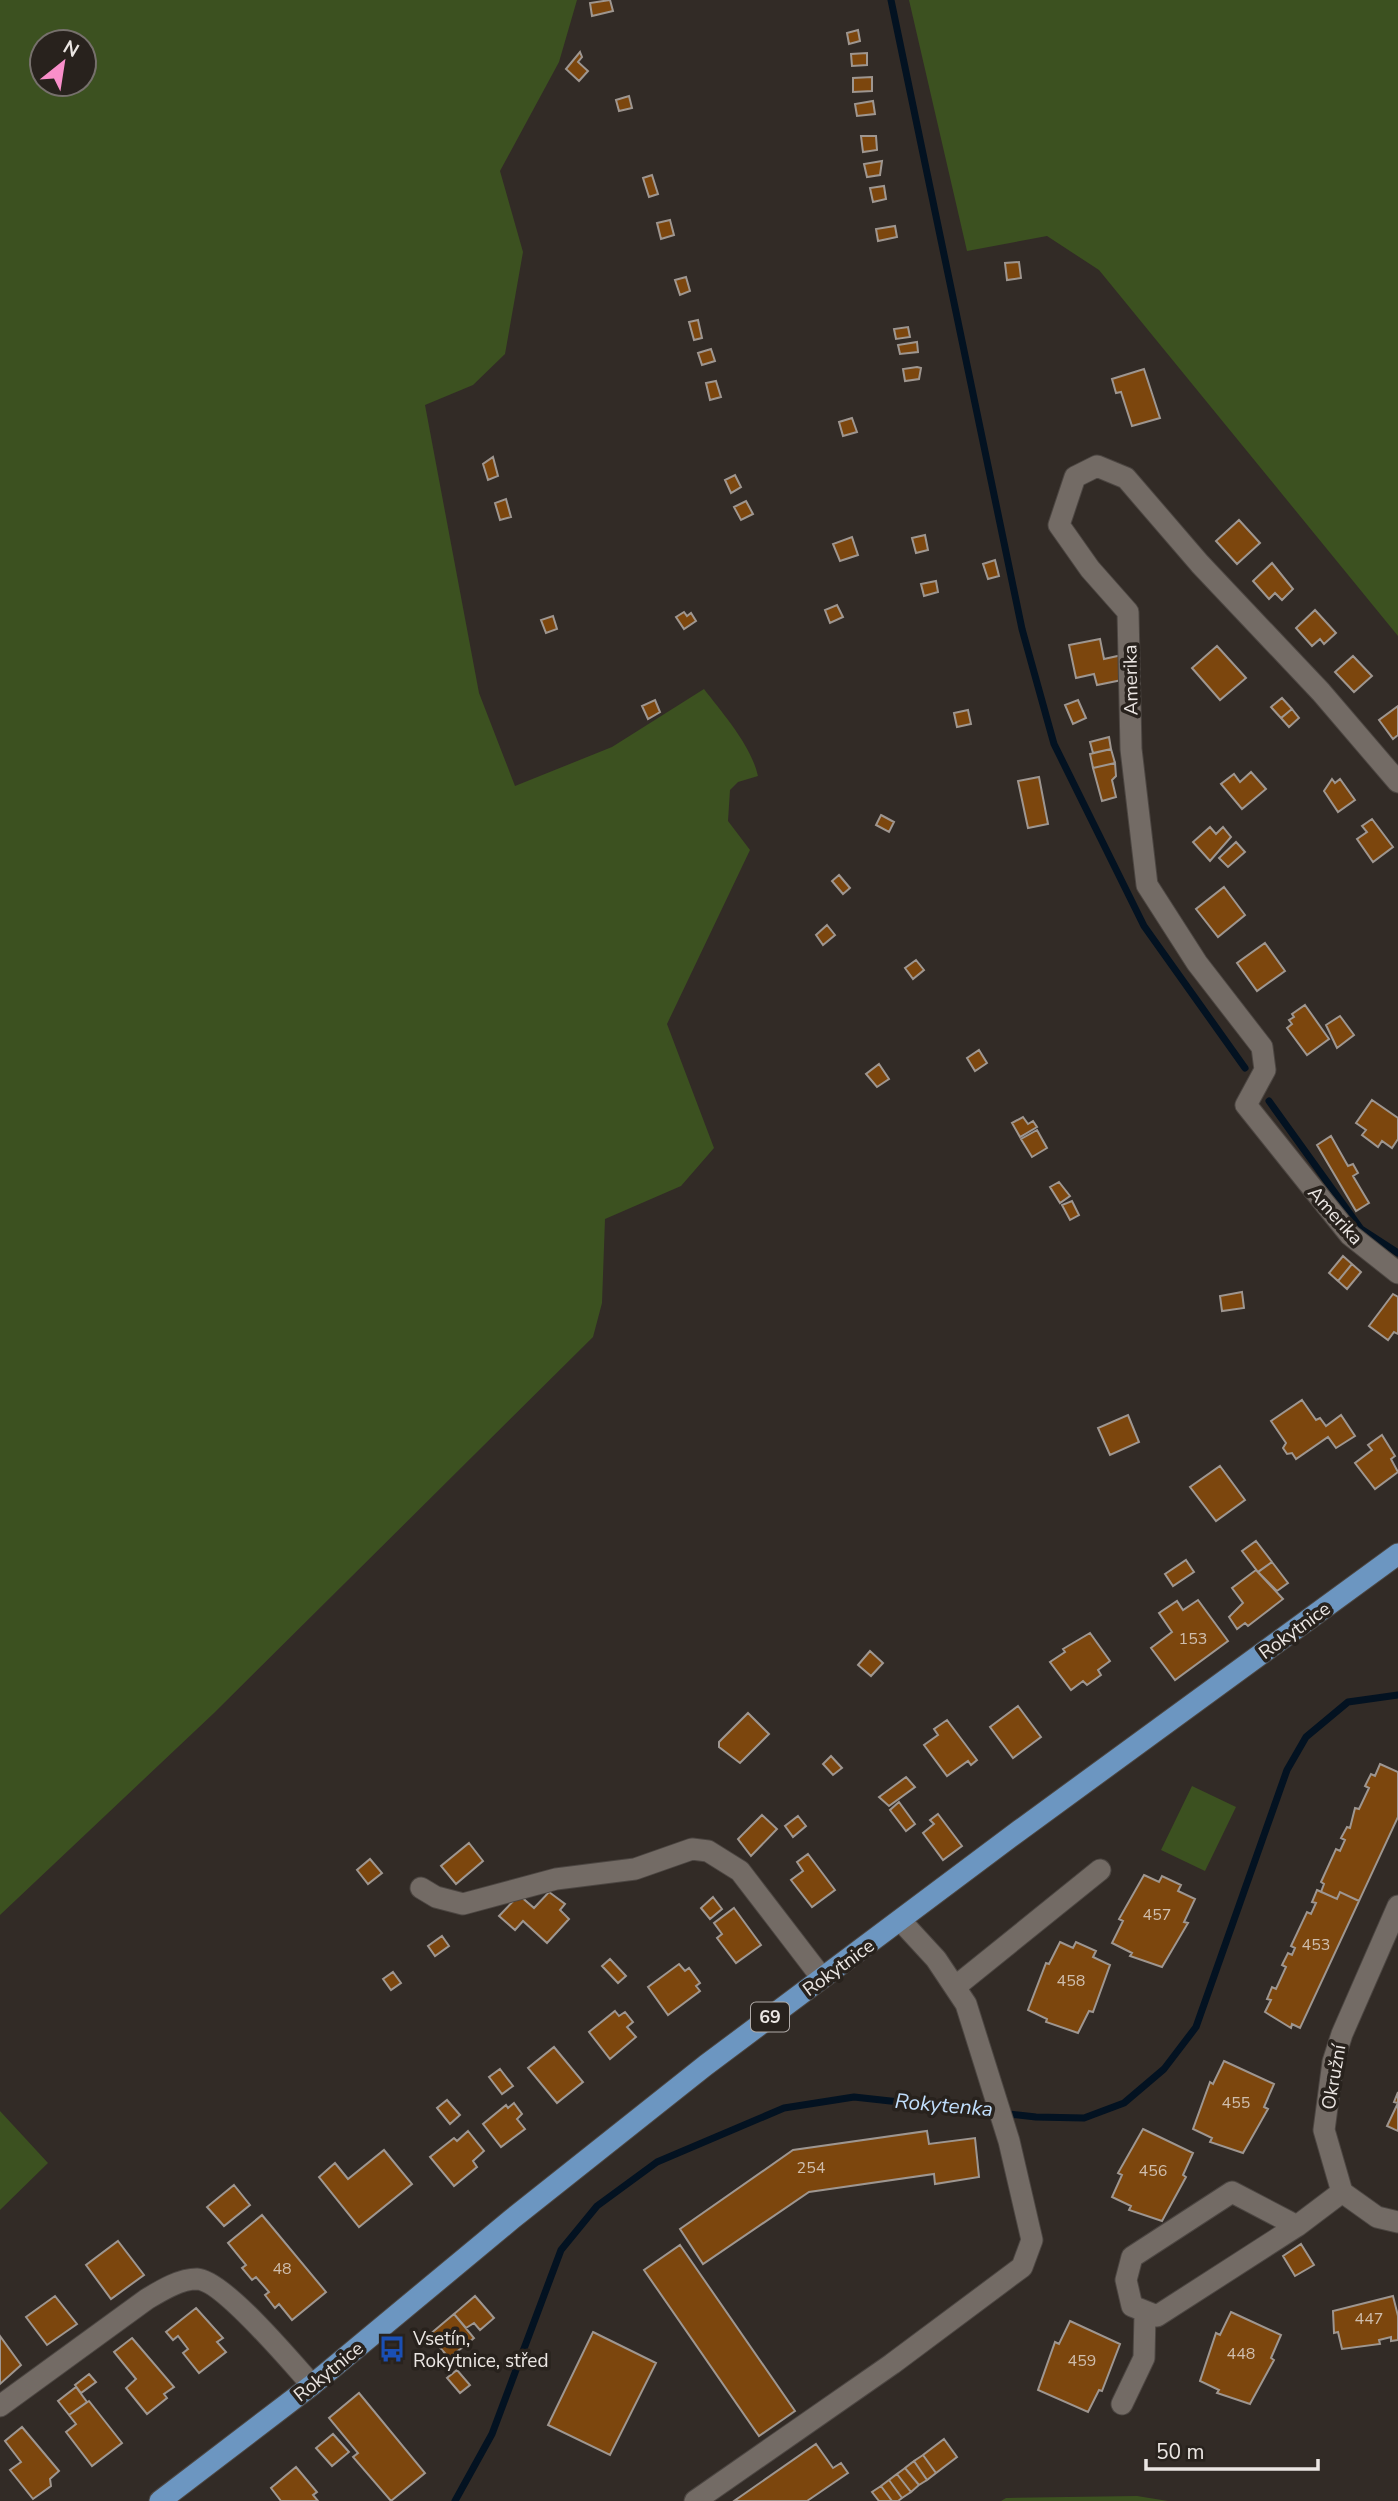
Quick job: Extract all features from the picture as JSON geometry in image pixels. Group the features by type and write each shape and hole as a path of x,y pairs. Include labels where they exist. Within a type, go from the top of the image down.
{"main road":[{"name":"Rokytnice","path":"160,2501 312,2385 652,2107 1020,1830 1398,1554"}],"street":[{"name":"Amerika","path":"1398,782 1321,692 1200,564 1126,478 1097,466 1075,477 1059,525 1090,569 1128,612 1131,749 1147,885 1197,963 1262,1047 1265,1070 1246,1105 1350,1235 1398,1273"},
{"path":"421,1888 436,1897 463,1904 556,1879 635,1869 692,1849 708,1851 740,1871 822,1978"},
{"path":"955,1987 1100,1870"},
{"name":"Okružní","path":"1342,2192 1324,2130 1333,2062 1342,2034 1398,1906"},
{"path":"695,2501 892,2364 1022,2267 1032,2240 995,2089 966,2004 936,1959 901,1921"},
{"path":"1297,2226 1232,2192 1132,2257 1126,2280 1132,2306 1157,2316 1297,2226 1342,2192 1377,2217 1398,2221"},
{"path":"0,2406 147,2299 169,2287 195,2279 218,2287 312,2385"},
{"path":"1122,2404 1144,2358 1145,2313"}],"green space":[{"path":"0,0 577,0 559,62 500,171 523,252 505,354 473,385 425,405 479,693 515,786 612,747 704,689 736,730 754,764 758,776 738,782 730,790 728,821 750,850 667,1024 714,1148 681,1186 605,1219 602,1303 593,1337 214,1713 0,1915"},
{"path":"909,0 1398,0 1398,636 1099,270 1047,236 967,251"},
{"path":"1192,1786 1236,1807 1205,1871 1161,1850"},
{"path":"0,2111 48,2163 0,2210"},
{"path":"1137,2496 1168,2501 1001,2501 1006,2498"}],"building":[{"path":"610,0 613,11 592,16 590,3"},
{"path":"858,30 860,41 849,44 847,33"},
{"path":"580,52 582,57 578,62 588,71 579,81 566,69"},
{"path":"867,53 867,65 852,66 851,54"},
{"path":"872,77 872,91 853,92 853,78"},
{"path":"629,96 632,108 619,111 616,100"},
{"path":"873,101 875,114 857,116 855,104"},
{"path":"861,136 876,136 877,150 863,152"},
{"path":"882,161 880,175 867,177 864,164"},
{"path":"652,175 658,194 649,197 643,178"},
{"path":"884,186 886,199 873,202 870,188"},
{"path":"670,220 674,235 661,239 657,223"},
{"path":"895,226 897,237 878,241 876,229"},
{"path":"1019,262 1021,278 1007,280 1005,263"},
{"path":"686,277 690,291 680,295 675,280"},
{"path":"698,320 702,338 694,340 689,322"},
{"path":"908,327 910,337 896,339 894,329"},
{"path":"917,342 918,352 900,354 898,345"},
{"path":"711,349 715,361 702,365 698,353"},
{"path":"921,368 919,379 905,381 903,369"},
{"path":"1144,369 1160,418 1132,426 1121,392 1116,393 1112,379"},
{"path":"716,381 721,397 710,400 706,383"},
{"path":"852,418 857,432 843,436 839,422"},
{"path":"493,457 498,476 488,480 483,464"},
{"path":"735,475 741,487 731,493 725,480"},
{"path":"506,499 511,517 500,520 495,503"},
{"path":"746,501 753,514 741,520 734,507"},
{"path":"1239,520 1260,543 1237,564 1216,541"},
{"path":"925,535 928,550 916,553 912,538"},
{"path":"852,537 858,555 840,561 833,544"},
{"path":"995,560 999,576 988,579 983,564"},
{"path":"1272,563 1293,589 1282,600 1275,593 1269,599 1253,581"},
{"path":"936,581 938,592 924,596 921,584"},
{"path":"837,605 843,617 830,623 825,610"},
{"path":"1315,610 1336,633 1324,644 1320,639 1312,646 1296,628"},
{"path":"684,612 687,616 691,613 696,621 684,629 676,617"},
{"path":"553,616 557,629 546,633 541,620"},
{"path":"1100,639 1104,659 1122,655 1127,679 1097,685 1094,674 1076,678 1069,645"},
{"path":"1217,646 1246,678 1220,700 1192,668"},
{"path":"1353,656 1372,676 1354,692 1335,672"},
{"path":"1282,698 1292,709 1281,718 1271,707"},
{"path":"655,700 660,712 648,719 642,706"},
{"path":"1078,700 1086,718 1073,724 1065,705"},
{"path":"1398,706 1398,735 1393,739 1379,720"},
{"path":"1292,709 1299,718 1289,727 1281,718"},
{"path":"968,710 971,724 957,727 954,713"},
{"path":"1109,737 1111,749 1093,753 1090,742"},
{"path":"1111,749 1115,763 1093,768 1090,754"},
{"path":"1115,763 1116,776 1112,780 1116,797 1102,801 1093,768"},
{"path":"1251,772 1266,789 1242,809 1221,784 1234,774 1240,782"},
{"path":"1039,777 1048,824 1028,828 1018,781"},
{"path":"1332,779 1335,783 1340,779 1355,800 1338,812 1324,791"},
{"path":"881,815 894,822 889,832 876,825"},
{"path":"1372,819 1393,847 1373,862 1357,839 1367,832 1362,826"},
{"path":"1210,827 1216,834 1223,827 1231,837 1210,861 1193,842"},
{"path":"1236,842 1245,852 1228,867 1219,858"},
{"path":"839,875 850,888 843,894 832,881"},
{"path":"1224,887 1245,915 1218,937 1196,909"},
{"path":"827,925 835,935 823,945 816,935"},
{"path":"1265,943 1285,971 1257,991 1237,963"},
{"path":"916,960 924,970 913,979 905,968"},
{"path":"1305,1005 1329,1039 1307,1055 1287,1028 1292,1024 1289,1020 1294,1017 1292,1014"},
{"path":"1340,1016 1354,1035 1337,1048 1326,1025"},
{"path":"979,1050 987,1063 975,1071 967,1058"},
{"path":"879,1064 889,1079 877,1087 866,1074"},
{"path":"1372,1100 1398,1118 1398,1139 1392,1148 1382,1141 1378,1147 1362,1135 1366,1130 1356,1123"},
{"path":"1023,1117 1028,1124 1033,1121 1037,1127 1020,1137 1012,1123"},
{"path":"1037,1130 1047,1148 1032,1157 1021,1139"},
{"path":"1331,1136 1348,1166 1353,1164 1358,1173 1353,1176 1369,1203 1356,1211 1317,1145"},
{"path":"1059,1182 1070,1196 1060,1203 1050,1187"},
{"path":"1072,1201 1079,1215 1070,1220 1062,1205"},
{"path":"1343,1256 1352,1264 1338,1281 1329,1273"},
{"path":"1352,1264 1361,1272 1347,1289 1338,1281"},
{"path":"1242,1292 1244,1308 1222,1311 1220,1296"},
{"path":"1393,1294 1398,1297 1398,1334 1394,1332 1388,1340 1369,1326"},
{"path":"1302,1400 1316,1420 1320,1418 1326,1426 1341,1415 1355,1436 1336,1448 1328,1437 1296,1459 1292,1453 1287,1454 1283,1448 1286,1443 1271,1421"},
{"path":"1128,1415 1139,1442 1110,1455 1098,1428"},
{"path":"1382,1435 1395,1456 1391,1459 1398,1472 1375,1489 1355,1463 1372,1450 1368,1445"},
{"path":"1220,1466 1245,1500 1216,1521 1190,1487"},
{"path":"1256,1541 1272,1562 1258,1572 1242,1551"},
{"path":"1186,1560 1194,1572 1173,1586 1165,1574"},
{"path":"1272,1562 1288,1583 1277,1591 1258,1572"},
{"path":"1256,1570 1283,1599 1248,1626 1245,1623 1237,1629 1229,1617 1243,1603 1232,1588"},
{"path":"1198,1600 1228,1641 1175,1680 1151,1648 1172,1632 1159,1613 1177,1601 1183,1610"},
{"path":"1090,1633 1110,1661 1098,1670 1101,1675 1087,1685 1083,1681 1071,1690 1050,1662 1065,1652 1063,1649"},
{"path":"870,1651 883,1663 871,1676 858,1665"},
{"path":"1018,1706 1041,1737 1013,1758 990,1727"},
{"path":"748,1713 769,1734 740,1763 719,1747 719,1742"},
{"path":"947,1720 977,1760 971,1765 968,1761 947,1776 924,1745 938,1735 934,1729"},
{"path":"831,1756 842,1768 833,1775 823,1764"},
{"path":"1380,1764 1398,1772 1398,1817 1359,1901 1340,1892 1337,1899 1321,1892 1324,1884 1321,1882 1336,1849 1340,1851 1345,1840 1341,1838 1347,1827 1350,1828 1355,1808 1359,1809 1369,1788 1365,1786 1371,1774 1375,1776"},
{"path":"906,1777 915,1787 889,1806 879,1797"},
{"path":"899,1802 915,1824 906,1831 890,1810"},
{"path":"938,1814 962,1846 943,1860 923,1833 934,1824 930,1820"},
{"path":"762,1815 777,1829 751,1856 738,1839"},
{"path":"798,1816 806,1826 793,1837 785,1826"},
{"path":"469,1843 483,1861 456,1884 441,1866"},
{"path":"808,1854 835,1890 812,1907 791,1880 803,1871 797,1862"},
{"path":"370,1859 382,1873 368,1884 357,1870"},
{"path":"1144,1875 1159,1882 1162,1876 1181,1885 1178,1891 1195,1899 1184,1922 1188,1923 1162,1967 1130,1956 1132,1953 1112,1943 1123,1921 1119,1919"},
{"path":"1317,1890 1337,1899 1340,1892 1359,1901 1300,2028 1292,2024 1291,2028 1265,2012 1271,2000 1267,1999 1272,1987 1276,1989 1286,1967 1282,1965 1288,1953 1292,1955 1295,1948 1291,1946 1307,1912 1311,1914 1316,1903 1312,1902"},
{"path":"549,1892 565,1904 560,1910 569,1919 547,1943 523,1921 515,1930 499,1916 519,1895 534,1908"},
{"path":"713,1897 722,1909 710,1919 701,1908"},
{"path":"734,1908 761,1945 736,1963 717,1938 722,1934 714,1923"},
{"path":"442,1936 449,1946 435,1956 428,1946"},
{"path":"1060,1942 1073,1948 1076,1942 1096,1951 1093,1957 1110,1965 1093,2012 1089,2011 1078,2033 1046,2022 1047,2019 1028,2010 1046,1963 1049,1964"},
{"path":"610,1959 626,1976 618,1983 602,1966"},
{"path":"679,1964 685,1971 689,1968 700,1983 696,1986 700,1991 668,2015 648,1987"},
{"path":"393,1972 401,1983 391,1990 383,1979"},
{"path":"615,2011 619,2016 625,2012 633,2022 627,2027 636,2037 610,2059 589,2032"},
{"path":"554,2047 583,2082 557,2103 528,2068"},
{"path":"1224,2061 1274,2084 1264,2107 1268,2109 1243,2153 1210,2142 1212,2138 1193,2129 1210,2082 1213,2084"},
{"path":"500,2069 513,2086 502,2094 489,2077"},
{"path":"447,2100 460,2115 450,2124 437,2108"},
{"path":"514,2103 522,2114 517,2119 525,2129 501,2147 483,2124 506,2105 508,2108"},
{"path":"1398,2103 1398,2131 1387,2126"},
{"path":"1143,2129 1193,2153 1183,2175 1186,2177 1162,2221 1129,2210 1131,2206 1112,2197 1122,2175 1118,2173"},
{"path":"468,2131 484,2151 473,2161 477,2167 454,2186 430,2157 454,2138 457,2141"},
{"path":"927,2131 929,2144 975,2138 979,2177 935,2184 934,2174 809,2192 703,2264 680,2229 793,2150"},
{"path":"384,2150 412,2184 359,2227 319,2177 335,2163 348,2179"},
{"path":"234,2185 250,2205 224,2226 207,2207"},
{"path":"262,2215 326,2292 292,2320 279,2304 275,2308 265,2295 269,2292 256,2277 252,2280 242,2268 246,2265 228,2243"},
{"path":"118,2241 144,2275 111,2299 86,2265"},
{"path":"1301,2244 1314,2265 1295,2276 1283,2256"},
{"path":"680,2245 795,2411 759,2436 644,2270"},
{"path":"55,2296 77,2324 47,2345 26,2317"},
{"path":"475,2296 494,2318 480,2330 474,2323 466,2328 454,2314"},
{"path":"1393,2296 1398,2316 1398,2340 1391,2341 1391,2337 1379,2340 1380,2344 1342,2349 1338,2332 1334,2333 1333,2311"},
{"path":"196,2308 223,2338 217,2342 226,2352 199,2373 183,2353 188,2349 178,2336 173,2340 166,2332"},
{"path":"1231,2312 1281,2335 1271,2358 1274,2360 1250,2404 1217,2393 1219,2390 1200,2381 1216,2333 1220,2335"},
{"path":"454,2314 474,2338 449,2358 429,2335"},
{"path":"1070,2321 1120,2344 1102,2391 1099,2390 1088,2412 1038,2390 1055,2342 1059,2344"},
{"path":"593,2332 656,2363 610,2455 548,2425"},
{"path":"0,2336 21,2365 0,2384"},
{"path":"132,2338 174,2387 164,2394 167,2398 147,2414 126,2388 136,2379 114,2352"},
{"path":"457,2370 470,2385 460,2393 447,2378"},
{"path":"89,2374 96,2382 81,2393 75,2385"},
{"path":"76,2387 87,2402 69,2415 58,2401"},
{"path":"359,2393 425,2473 391,2501 353,2457 358,2453 329,2418"},
{"path":"89,2401 122,2443 92,2466 66,2432 76,2424 69,2415"},
{"path":"22,2427 59,2471 50,2479 51,2486 33,2499 10,2470 21,2462 5,2441"},
{"path":"333,2434 349,2452 332,2466 316,2448"},
{"path":"944,2439 957,2457 936,2473 923,2455"},
{"path":"816,2444 833,2468 841,2463 848,2473 807,2501 734,2501"},
{"path":"923,2455 936,2473 927,2480 914,2461"},
{"path":"914,2461 927,2480 919,2485 905,2468"},
{"path":"296,2467 317,2492 313,2495 318,2501 281,2501 271,2488"},
{"path":"905,2468 919,2485 911,2492 897,2474"},
{"path":"897,2474 911,2492 902,2498 889,2480"},
{"path":"889,2480 902,2498 898,2501 892,2501 881,2486"},
{"path":"881,2486 892,2501 879,2501 872,2492"}],"waterway":[{"path":"891,0 1022,629 1054,744 1144,926 1245,1068"},
{"path":"1269,1101 1361,1229 1398,1253"},
{"name":"Rokytenka","path":"455,2501 492,2434 561,2250 597,2206 657,2162 784,2108 854,2097 1036,2117 1084,2118 1124,2103 1164,2069 1196,2027 1287,1770 1306,1737 1348,1702 1398,1695"}],"place":[{"name":"Vsetín, Rokytnice, střed","path":"392,2349"}]}
